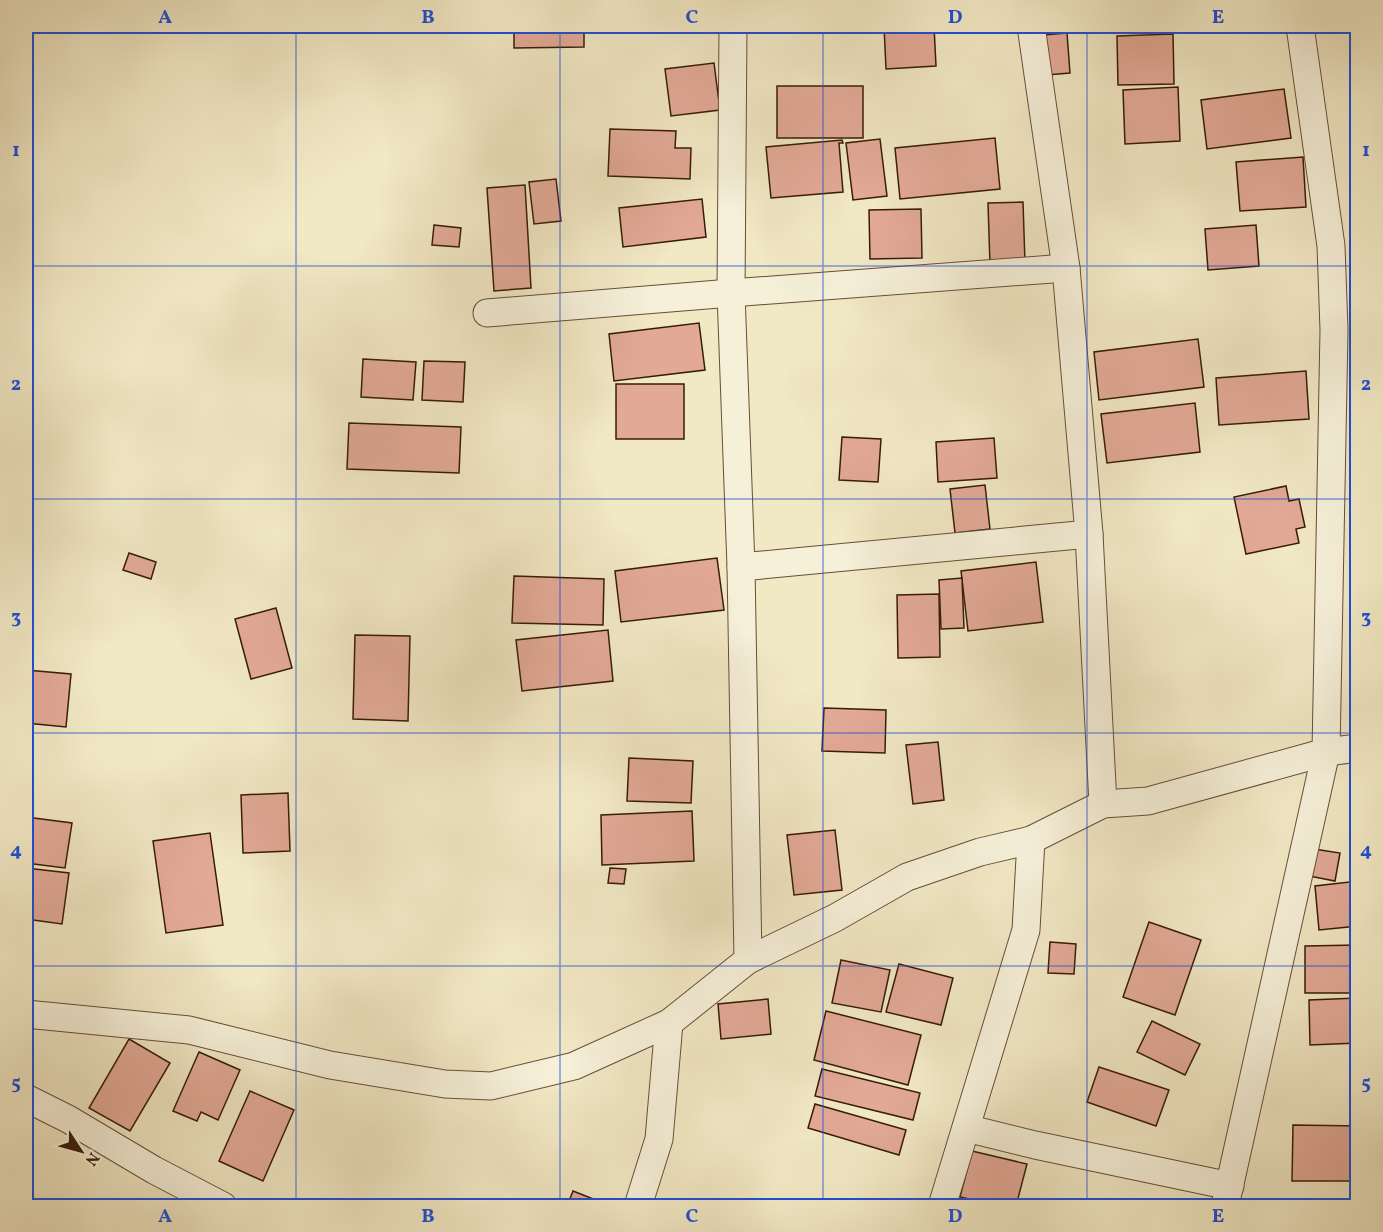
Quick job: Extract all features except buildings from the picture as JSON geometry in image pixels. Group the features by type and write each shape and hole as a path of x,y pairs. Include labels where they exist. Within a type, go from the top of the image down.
{"street":[{"path":"733,26 731,293 741,567 748,960"},
{"path":"1031,26 1066,268 1089,534 1103,804"},
{"path":"966,1128 1227,1196 1326,752 1346,330 1331,246 1300,26"},
{"path":"487,313 1066,268"},
{"path":"741,567 1089,534"},
{"path":"26,1014 189,1030 330,1065 445,1084 491,1086 574,1066 669,1023 748,960 835,918 907,877 980,852 1031,840 1103,804 1148,801 1326,752 1358,748"},
{"path":"942,1206 1026,930 1031,840"},
{"path":"638,1206 659,1139 669,1023"},
{"path":"26,1098 68,1119 154,1170 224,1206"}]}
